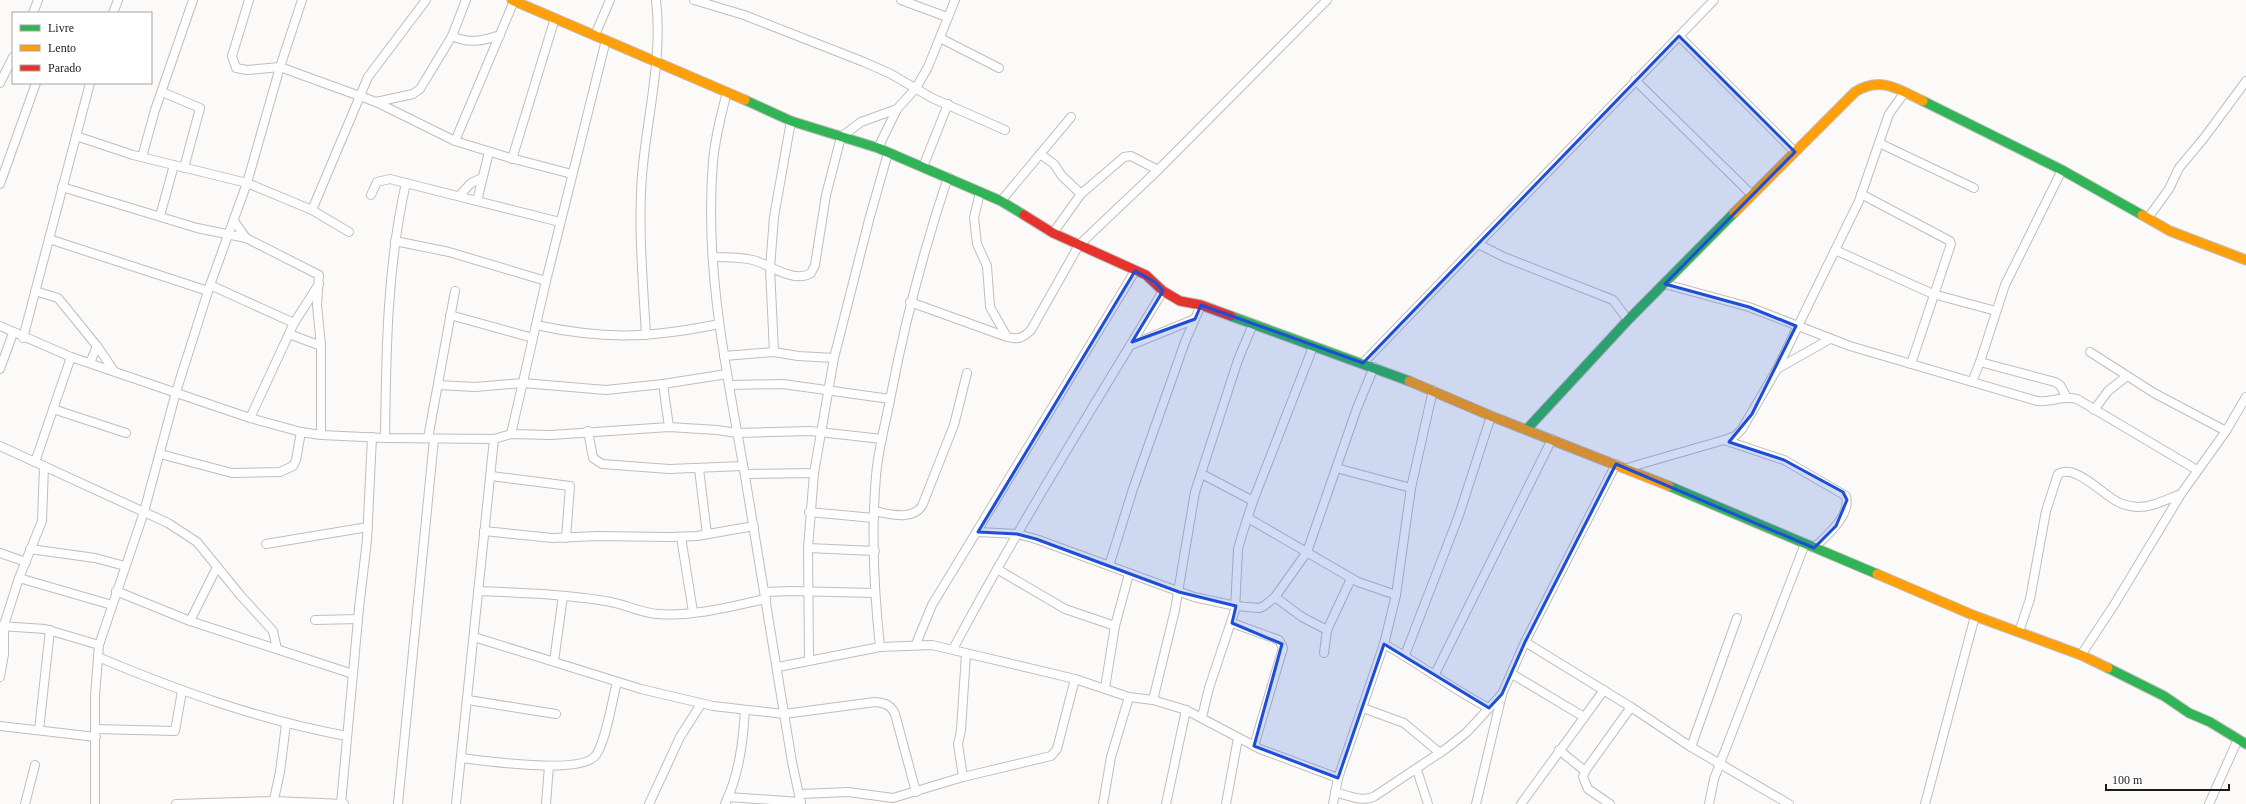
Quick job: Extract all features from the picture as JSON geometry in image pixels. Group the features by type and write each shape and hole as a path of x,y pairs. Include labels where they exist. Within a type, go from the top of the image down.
{"street":[{"path":"33,12 38,0"},
{"path":"113,12 118,0"},
{"path":"142,157 155,110 193,0"},
{"path":"250,0 232,56 234,65 240,70 280,67 376,102 434,132 455,140 512,159 572,174"},
{"path":"96,804 95,733 99,645 116,591 144,512 176,392 209,288 247,183 280,67 302,0"},
{"path":"312,210 368,77 426,0"},
{"path":"376,102 413,94 420,89 452,36 466,0"},
{"path":"455,140 500,35 513,0 526,3 555,18 657,61 791,121 878,148 1001,201 1053,233 1135,271 1155,282 1163,291 1180,301 1201,305 1313,348 1374,367 1433,390 1491,416 1628,468 1975,616 2081,655 2164,696 2189,713 2210,722 2242,741 2209,804"},
{"path":"595,35 610,0"},
{"path":"646,335 639,228 645,146 660,28 656,0"},
{"path":"694,0 744,15 891,74 948,104 1005,130"},
{"path":"901,0 947,17"},
{"path":"878,148 897,108 916,88 928,67 955,0"},
{"path":"910,302 1007,337 1016,339 1023,338 1031,330 1079,245 1158,170 1327,0"},
{"path":"1363,364 1635,80 1714,0"},
{"path":"512,159 555,18"},
{"path":"452,36 469,42 489,40 500,35"},
{"path":"1679,36 1795,152"},
{"path":"940,38 999,68"},
{"path":"511,434 560,222 606,40"},
{"path":"0,83 12,59"},
{"path":"1635,80 1752,195"},
{"path":"2148,218 2168,189 2179,168 2204,138 2246,81"},
{"path":"1527,429 1628,320 1855,92 1868,84 1883,83 1905,92 2062,170 2187,239 2246,260"},
{"path":"0,184 36,84"},
{"path":"23,338 90,84"},
{"path":"162,92 198,107 200,111 184,168"},
{"path":"727,92 717,132 713,162 712,257 719,324 778,667 792,762 801,800"},
{"path":"1628,468 1724,440 1735,436 1742,429 1777,369 1796,326 1835,250 1862,194 1891,108 1905,92"},
{"path":"923,167 948,104"},
{"path":"712,257 749,259 789,274 808,275 813,272 826,195 841,137 861,122 897,108"},
{"path":"1001,201 1071,118"},
{"path":"774,352 770,268 774,217 791,121"},
{"path":"76,136 174,166 247,183 312,210 349,232"},
{"path":"1879,143 1974,188"},
{"path":"478,201 489,152"},
{"path":"809,660 807,591 808,548 814,473 834,358 869,220 888,153"},
{"path":"1040,154 1054,164 1062,176 1082,194"},
{"path":"1053,233 1082,194 1127,156 1131,156 1158,170"},
{"path":"160,216 174,166"},
{"path":"1972,382 1996,311 2026,240 2062,170"},
{"path":"880,647 875,593 874,515 876,469 910,302 933,219 948,177"},
{"path":"459,196 471,183 482,178"},
{"path":"371,195 374,185 380,180 390,179 560,222"},
{"path":"385,438 386,352 395,241 406,183"},
{"path":"62,187 229,236 246,238 317,274 320,278 317,305 321,346 321,435"},
{"path":"980,192 974,218 977,244 987,266 990,307 1007,337"},
{"path":"1862,194 1950,241 1950,247 1933,294 1911,364"},
{"path":"234,221 246,238"},
{"path":"49,239 209,288 294,324"},
{"path":"395,241 449,252 546,281"},
{"path":"1478,244 1504,257 1612,300 1628,320"},
{"path":"1835,250 1933,294 1996,311"},
{"path":"916,644 929,612 1135,271"},
{"path":"250,418 294,324 319,284"},
{"path":"1665,284 1749,307 1830,338 1911,364 2037,401 2044,402 2066,396 2077,399 2198,470"},
{"path":"36,290 58,298 97,346 114,370"},
{"path":"953,649 996,569 1121,358 1163,291"},
{"path":"398,804 431,438 438,385 455,292"},
{"path":"1109,566 1133,489 1201,305"},
{"path":"450,315 534,338"},
{"path":"1131,344 1195,319"},
{"path":"536,325 585,334 627,337 719,324"},
{"path":"1152,700 1179,592 1191,507 1238,360 1253,324"},
{"path":"0,326 23,338 90,364 114,370 250,418 301,432 321,435 385,438 494,439 511,434 551,435 588,431 669,427 717,430 737,434 791,431 822,432 882,439"},
{"path":"0,369 13,333"},
{"path":"289,334 321,346"},
{"path":"1777,369 1830,338"},
{"path":"90,364 97,346"},
{"path":"1202,718 1208,688 1232,623 1236,606 1238,549 1253,501 1313,348"},
{"path":"724,356 774,352 798,356 834,358"},
{"path":"2090,352 2154,393 2226,431"},
{"path":"35,462 71,357"},
{"path":"1980,362 2055,382 2060,385 2066,396"},
{"path":"978,532 1017,534 1179,592 1236,606 1259,608 1275,597 1307,552 1336,468 1374,367"},
{"path":"810,512 908,515 919,511 954,425 967,373"},
{"path":"438,385 474,387 523,383 606,390 663,384 727,374"},
{"path":"2094,410 2108,391 2127,376"},
{"path":"663,384 669,427"},
{"path":"729,385 782,384 828,389 890,399"},
{"path":"1333,804 1338,778 1384,644 1396,595 1412,488 1433,390"},
{"path":"2081,655 2114,605 2181,494 2226,431 2246,397"},
{"path":"53,409 126,433"},
{"path":"1405,655 1459,515 1491,416"},
{"path":"588,431 594,458 602,464 669,469 814,473"},
{"path":"160,454 232,473 280,472 293,466 296,460 301,432"},
{"path":"176,804 273,802 342,804 347,736 368,527 372,437"},
{"path":"456,804 462,758 494,439"},
{"path":"1435,674 1552,439"},
{"path":"1724,440 1784,460 1846,496 1844,511 1836,526 1814,548"},
{"path":"0,446 168,523 197,542 208,554 217,568 273,631 277,649"},
{"path":"1476,804 1502,694 1525,642 1616,464"},
{"path":"0,676 4,654 2,625 42,520 44,466"},
{"path":"1336,468 1412,488"},
{"path":"699,469 707,534"},
{"path":"2020,632 2030,599 2046,511 2058,474 2066,471 2075,474 2118,502 2137,507 2152,505 2181,494"},
{"path":"1202,474 1253,501"},
{"path":"491,476 570,486 566,538"},
{"path":"1248,518 1351,579 1396,595"},
{"path":"484,531 566,538 597,536 681,537 754,526"},
{"path":"266,544 298,540 368,527"},
{"path":"681,537 693,612"},
{"path":"1709,804 1713,783 1720,763 1805,544"},
{"path":"808,548 875,551"},
{"path":"30,549 95,558 125,566"},
{"path":"0,553 26,562"},
{"path":"190,621 217,568"},
{"path":"996,569 1065,609 1115,626"},
{"path":"1105,688 1115,626 1130,574"},
{"path":"19,578 112,605"},
{"path":"1324,653 1327,630 1351,579"},
{"path":"116,591 190,621 353,674"},
{"path":"478,591 563,596 606,601 647,613 693,612 765,596 807,591 875,593"},
{"path":"554,661 563,596"},
{"path":"1275,597 1302,617 1327,630"},
{"path":"1925,804 1975,616"},
{"path":"1691,747 1737,618"},
{"path":"315,620 358,619"},
{"path":"1232,623 1279,640 1283,648 1254,746"},
{"path":"2,625 50,630 99,645"},
{"path":"39,730 50,630"},
{"path":"474,637 617,682 702,704 784,714 875,702 890,705 895,714 916,792"},
{"path":"1525,642 1631,707 1691,747 1790,804"},
{"path":"778,667 880,647 916,644 953,649 966,654 1075,679 1129,697 1152,700 1186,710 1254,746 1338,778"},
{"path":"1384,644 1435,674 1459,692 1489,708"},
{"path":"963,777 958,744 961,730 966,654"},
{"path":"98,657 182,691 236,710 286,724 347,736"},
{"path":"1512,674 1584,717"},
{"path":"745,710 742,750 726,800 801,800 848,792 893,801 963,777 1055,754 1075,679"},
{"path":"462,758 549,766 590,761 596,755 601,744 617,682"},
{"path":"1525,803 1559,750 1604,690"},
{"path":"0,726 95,733 175,731 182,691"},
{"path":"1335,792 1360,799 1371,799 1417,770 1467,732 1502,694"},
{"path":"1103,804 1111,757 1129,697"},
{"path":"468,700 556,714"},
{"path":"648,804 680,737 702,704"},
{"path":"1610,804 1588,789 1584,782 1585,771 1631,707"},
{"path":"1363,708 1404,723 1440,753"},
{"path":"1166,804 1186,710"},
{"path":"273,802 280,772 286,724"},
{"path":"1226,804 1238,738"},
{"path":"1559,750 1585,771"},
{"path":"25,804 35,765"},
{"path":"546,804 549,766"},
{"path":"1417,770 1428,804"}],"highlighted area":[{"path":"1679,36 1795,152 1665,284 1749,307 1796,326 1752,414 1729,442 1784,460 1843,492 1847,500 1836,526 1814,548 1616,464 1525,642 1502,694 1489,708 1384,644 1338,778 1254,746 1282,644 1232,623 1236,606 1179,592 1036,539 1017,534 978,532 1135,271 1155,282 1163,291 1132,342 1195,319 1201,305 1363,363"}],"traffic: fast":[{"path":"745,100 791,121 878,148 1001,201 1024,215"},
{"path":"1923,101 2062,170 2142,215"},
{"path":"1527,429 1628,320 1734,213"},
{"path":"1231,316 1409,381"},
{"path":"1669,486 1877,574"},
{"path":"2108,668 2164,696 2189,713 2210,722 2246,744"}],"traffic: slow":[{"path":"512,0 745,100"},
{"path":"1734,213 1855,92 1864,87 1873,85 1889,86 1923,101"},
{"path":"2142,215 2170,231 2246,260"},
{"path":"1409,381 1491,416 1669,486"},
{"path":"1877,574 1975,616 2081,655 2108,668"}],"traffic: jam":[{"path":"1024,215 1053,233 1146,275 1163,291 1180,301 1201,305 1231,316"}]}
